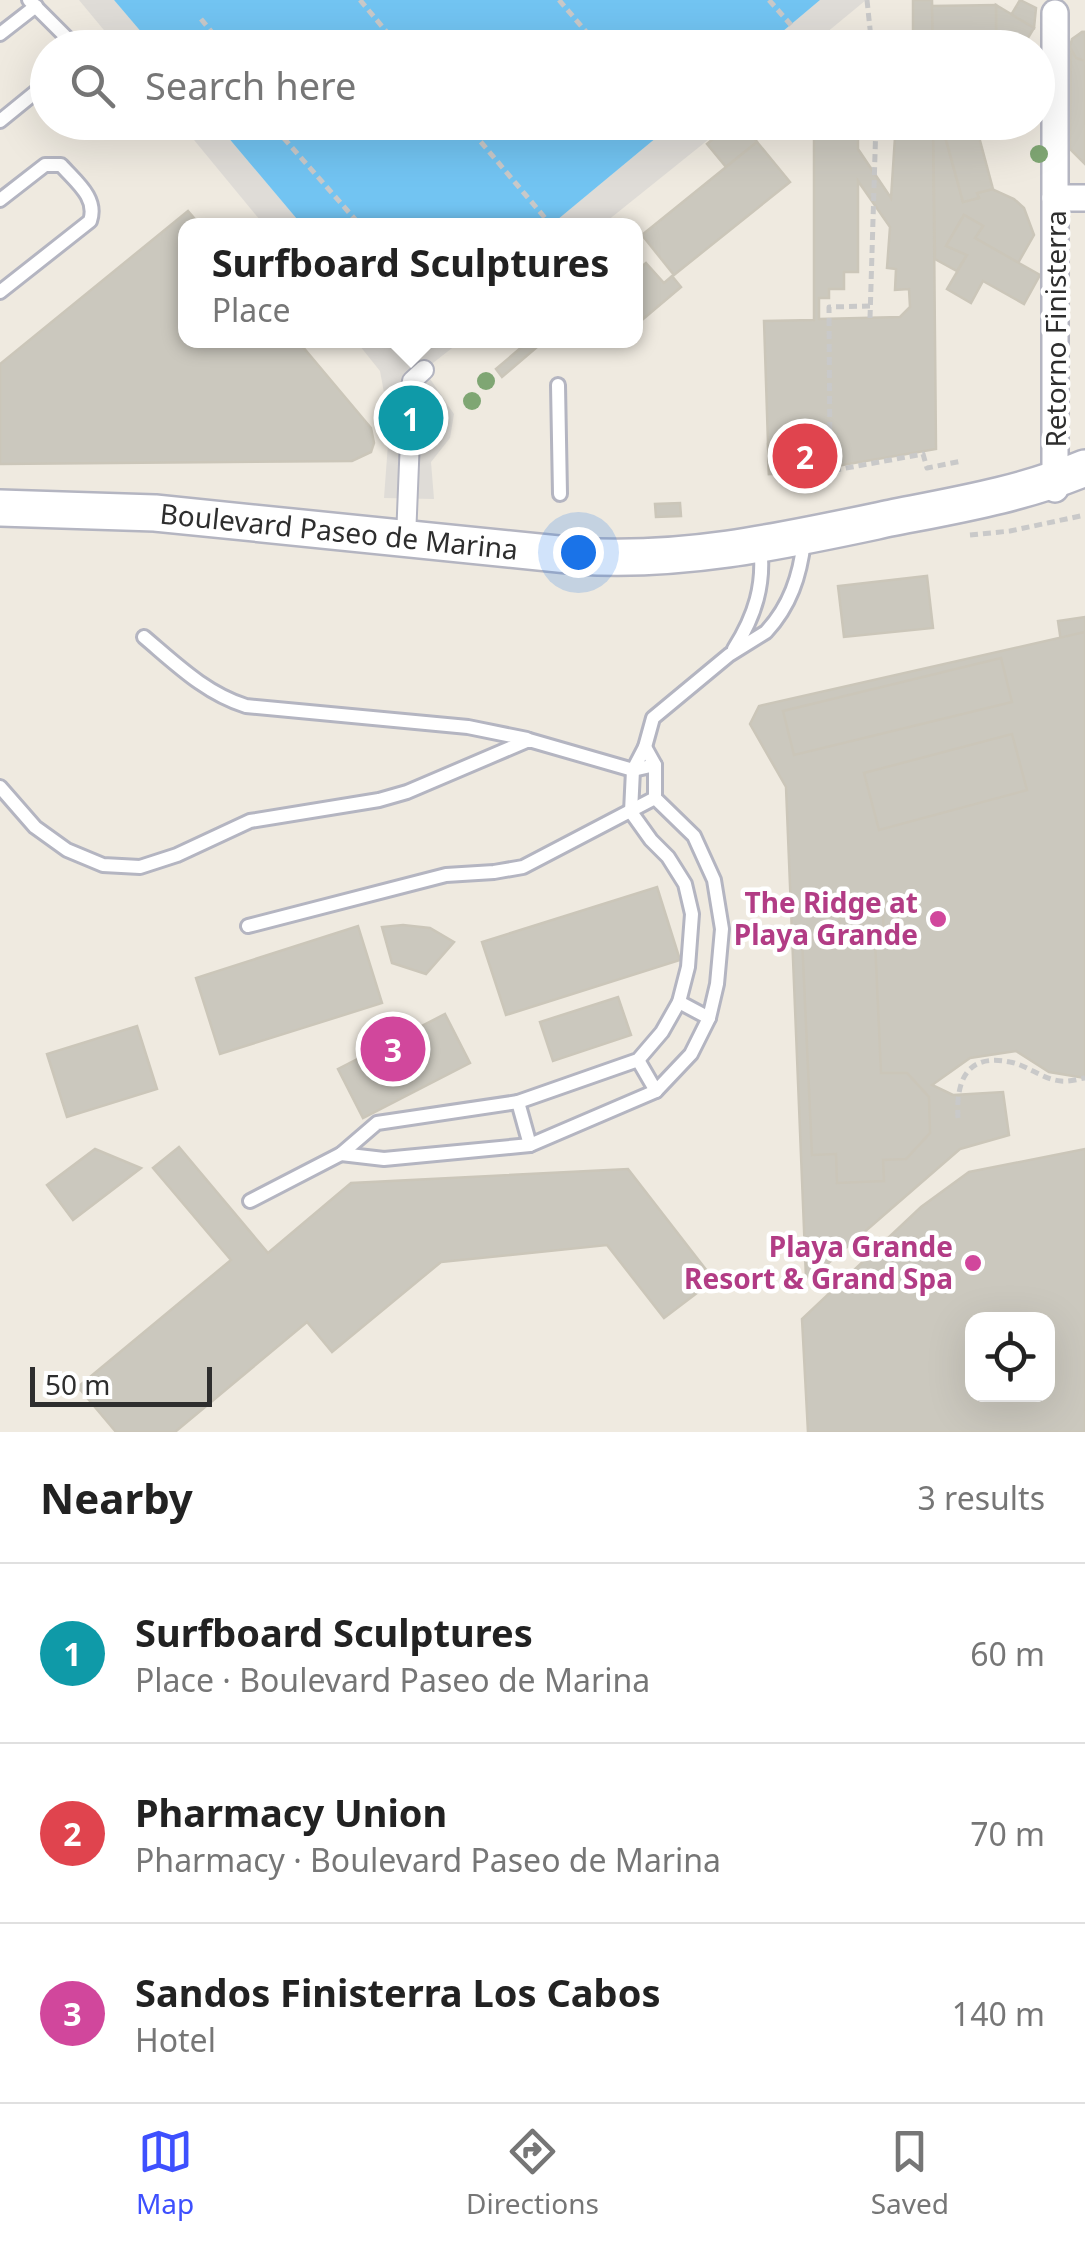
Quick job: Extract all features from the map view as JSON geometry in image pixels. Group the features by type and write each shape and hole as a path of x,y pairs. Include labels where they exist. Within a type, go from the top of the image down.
{"main road":[{"name":"Boulevard Paseo de Marina","path":"0,508 140,512 624,559 694,556 760,545 1062,483"}],"street":[{"path":"1054,14 1054,30"},
{"path":"1054,140 1054,198"},
{"name":"Retorno Finisterra","path":"1062,483 1054,198 1085,198"},
{"path":"410,396 412,381 424,370"},
{"path":"410,396 426,403 432,420 423,435 410,439 393,430 389,416 396,402 410,396"},
{"path":"406,538 410,439"}],"lane":[{"path":"0,34 32,3 59,30"},
{"path":"0,121 30,97"},
{"path":"0,200 45,165 62,165 92,201 94,211 90,222 0,292"},
{"path":"558,386 560,494"},
{"path":"250,1201 341,1154 377,1123 518,1102 638,1060 662,1032 680,1002 692,914 685,884 631,812 632,770 653,718 730,655 766,632 782,613 800,572 804,536"},
{"path":"730,655 752,618 758,598 760,545"},
{"path":"144,637 200,684 246,706 468,727 632,770 654,765"},
{"path":"0,787 35,827 67,850 103,864 140,866 176,855 250,821 407,792 529,740"},
{"path":"341,1154 384,1160 530,1146 656,1091 692,1054 710,1018 722,929 714,880 694,836 655,798 654,765 644,747"},
{"path":"248,926 446,875 523,866 655,798"},
{"path":"680,1002 710,1018"},
{"path":"638,1060 656,1091"},
{"path":"518,1102 530,1146"}],"path":[{"path":"360,0 385,30"},
{"path":"559,0 585,30"},
{"path":"769,0 791,25"},
{"path":"866,0 870,30"},
{"path":"200,19 209,30"},
{"path":"285,140 353,218"},
{"path":"479,140 545,218"},
{"path":"870,318 875,140"},
{"path":"870,306 829,306 830,471 923,454 927,468 962,461"},
{"path":"958,1118 957,1095 965,1073 977,1063 1009,1062 1060,1082 1085,1078"}],"shaded area":[{"path":"79,0 114,0 140,30 104,30"},
{"path":"820,0 866,0 830,30 784,30"},
{"path":"194,140 230,140 296,218 258,218"},
{"path":"654,140 708,140 611,218 559,218"},
{"path":"362,348 452,348 424,370 454,414 450,438 431,462 434,499 384,498 388,444 380,415 385,398 380,371"}],"water":[{"path":"114,0 820,0 784,30 140,30"},
{"path":"230,140 654,140 559,218 296,218"}],"building":[{"path":"913,0 932,0 933,30 913,30"},
{"path":"1020,0 1036,8 1034,28 1011,15"},
{"path":"996,5 1034,28 1033,30 996,30"},
{"path":"996,5 996,30 933,30 932,6"},
{"path":"1082,32 1085,164 1070,149 1071,43"},
{"path":"1082,32 1085,61 1076,58 1070,47 1072,39"},
{"path":"712,140 757,142 726,167 707,144"},
{"path":"814,140 858,140 858,149 891,198 895,140 933,140 936,449 796,473 769,474 764,321 814,320","holes":["858,181 890,227 887,268 896,269 895,290 909,289 910,307 900,317 819,319 819,298 829,298 829,289 844,289 844,272 858,272"]},
{"path":"933,140 946,140 963,202 992,189 1014,199 1024,208 1034,235 1018,263 975,238 983,226 964,215 946,246 967,255 957,271 935,259"},
{"path":"946,140 980,140 993,189 963,202"},
{"path":"757,142 790,182 674,275 643,234"},
{"path":"964,215 983,226 975,238 1040,275 1024,304 983,281 971,303 947,289 967,255 946,246"},
{"path":"178,219 178,348 304,348 371,428 374,443 371,452 352,461 0,464 0,364"},
{"path":"646,263 664,283 672,276 681,287 643,319"},
{"path":"521,348 536,348 502,377 496,369"},
{"path":"795,443 796,473 769,474 768,444"},
{"path":"680,503 681,516 656,517 655,504"},
{"path":"927,576 933,628 844,637 838,586"},
{"path":"1085,617 1085,672 1066,676 1058,621"},
{"name":"The Ridge at Playa Grande","path":"1085,632 1085,1078 1049,1072 1016,1051 970,1058 932,1085 953,1095 1003,1092 1009,1135 960,1149 824,1267 806,1278 786,787 750,724 759,706"},
{"path":"1001,658 1012,702 794,755 783,711"},
{"path":"1012,734 1027,790 879,830 864,773"},
{"path":"657,887 680,960 506,1015 482,942"},
{"path":"883,916 884,940 875,940 881,1073 907,1073 929,1097 930,1133 906,1159 883,1160 884,1181 837,1183 836,1154 812,1155 802,938 839,936 839,918"},
{"path":"358,926 382,1003 220,1054 196,978"},
{"path":"382,927 430,928 454,942 426,974 392,963"},
{"path":"618,997 631,1035 553,1061 540,1022"},
{"path":"445,1014 470,1063 363,1118 338,1069"},
{"path":"137,1026 157,1089 67,1117 47,1054"},
{"path":"179,1147 268,1253 351,1183 628,1169 714,1280 664,1318 607,1245 441,1262 332,1352 307,1322 175,1432 116,1432 78,1387 231,1260 153,1168"},
{"path":"95,1149 141,1168 73,1220 47,1185"},
{"name":"Playa Grande Resort & Grand Spa","path":"1085,1149 1085,1432 808,1432 802,1319 921,1207 969,1172"}],"place":[{"name":"Surfboard Sculptures","path":"411,418"},
{"name":"Pharmacy Union","path":"805,456"},
{"name":"The Ridge at Playa Grande","path":"938,919"},
{"name":"Sandos Finisterra Los Cabos","path":"393,1049"},
{"name":"Playa Grande Resort & Grand Spa","path":"973,1263"}]}
